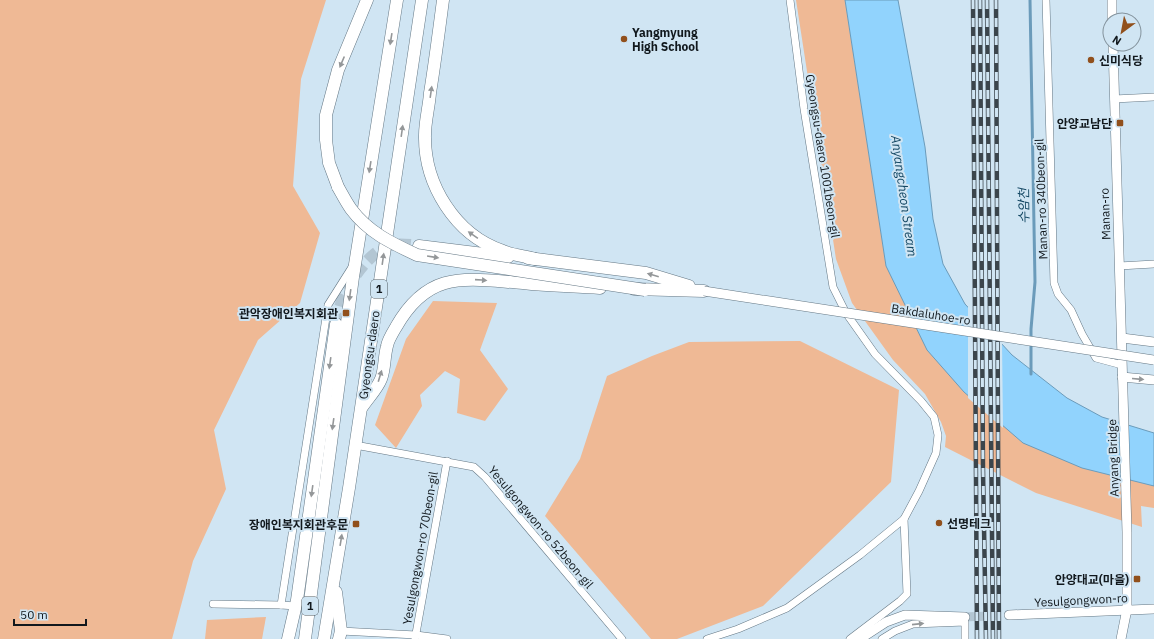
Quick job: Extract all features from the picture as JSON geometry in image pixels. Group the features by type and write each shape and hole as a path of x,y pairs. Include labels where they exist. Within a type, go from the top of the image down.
{"main road":[{"path":"368,0 338,70 326,115 326,140 329,163 338,187 350,208 365,225 388,242 417,255 645,290"},
{"name":"1","path":"305,639 355,261 397,0"},
{"name":"Gyeongsu-daero","path":"324,639 361,410 422,0"},
{"path":"443,0 425,135 427,158 431,176 440,198 451,214 466,230 481,241 502,251 535,259"},
{"path":"419,246 500,257 535,259 646,274 704,290"},
{"path":"361,410 381,379 387,344 396,327 409,307 425,292 439,285 454,280 475,279 531,284 645,290 704,290"},
{"path":"288,639 297,603 336,324"},
{"path":"297,603 313,572"},
{"path":"334,578 340,635"}],"street":[{"name":"Gyeongsu-daero 1001beon-gil","path":"790,0 804,108 833,287 846,313 875,354 921,401 934,418 938,435 936,453 919,491 904,519"},
{"name":"Manan-ro 340beon-gil","path":"1046,0 1054,283 1058,294 1071,310 1082,334 1096,358 1122,365"},
{"path":"1112,0 1112,12"},
{"name":"Manan-ro","path":"1113,52 1122,380"},
{"path":"1114,98 1154,97"},
{"path":"281,605 328,305 355,261"},
{"path":"1119,266 1154,264"},
{"name":"Bakdaluhoe-ro","path":"704,290 1154,360"},
{"path":"1122,338 1154,342"},
{"path":"1122,380 1154,380"},
{"name":"Anyang Bridge","path":"1122,380 1127,532 1127,609"},
{"name":"Yesulgongwon-ro 52beon-gil","path":"355,445 447,461 474,467 479,470 622,639"},
{"name":"Yesulgongwon-ro 70beon-gil","path":"416,637 447,461"},
{"path":"707,639 738,629 787,608 860,555 904,519"},
{"path":"850,639 907,594 904,519"},
{"path":"212,604 281,605 297,603"},
{"path":"1121,639 1127,609"},
{"name":"Yesulgongwon-ro","path":"1009,615 1154,609"},
{"path":"860,639 886,622 905,615 965,617"},
{"path":"882,639 895,631 914,624 966,622 966,639"},
{"path":"340,635 447,639"}],"shaded area":[{"path":"0,0 326,0 301,79 293,186 320,233 300,303 258,340 214,430 226,489 193,561 172,639 0,639"},
{"path":"796,0 845,0 886,266 1082,468 1154,486 1154,508 1141,506 1142,527 1036,493 945,447 946,436 941,422 925,394 893,360 852,303 836,259"},
{"path":"433,301 497,303 480,350 508,389 485,421 457,413 460,379 445,371 420,395 422,406 396,448 375,425 406,339"},
{"path":"800,341 899,390 891,482 763,606 677,639 651,639 545,516 580,459 607,376 652,356 689,342"},
{"path":"266,617 262,639 205,639 207,620"}],"water":[{"name":"Anyangcheon Stream","path":"845,0 898,0 925,147 933,219 943,264 965,304 1012,355 1067,398 1102,417 1154,433 1154,486 1082,468 1023,443 964,392 927,350 886,266"}],"pier":[{"path":"968,303 1002,341 1003,428 968,398"}],"waterway":[{"name":"수암천","path":"1030,0 1035,282 1031,329 1031,374"}],"tunnel":[{"path":"336,324 342,301 348,287 362,266 368,260 381,249 388,246 399,244 419,246"},
{"path":"965,617 1009,615"}],"railway":[{"path":"973,0 977,639"},
{"path":"980,0 983,470 986,639"},
{"path":"987,0 993,639"},
{"path":"996,0 999,639"}],"place":[{"name":"Yangmyung High School","path":"624,39"},
{"name":"신미식당","path":"1091,60"},
{"name":"안양교남단","path":"1120,123"},
{"name":"관악장애인복지회관","path":"346,313"},
{"name":"선명테크","path":"939,523"},
{"name":"장애인복지회관후문","path":"356,524"},
{"name":"안양대교(마을)","path":"1137,579"}]}
